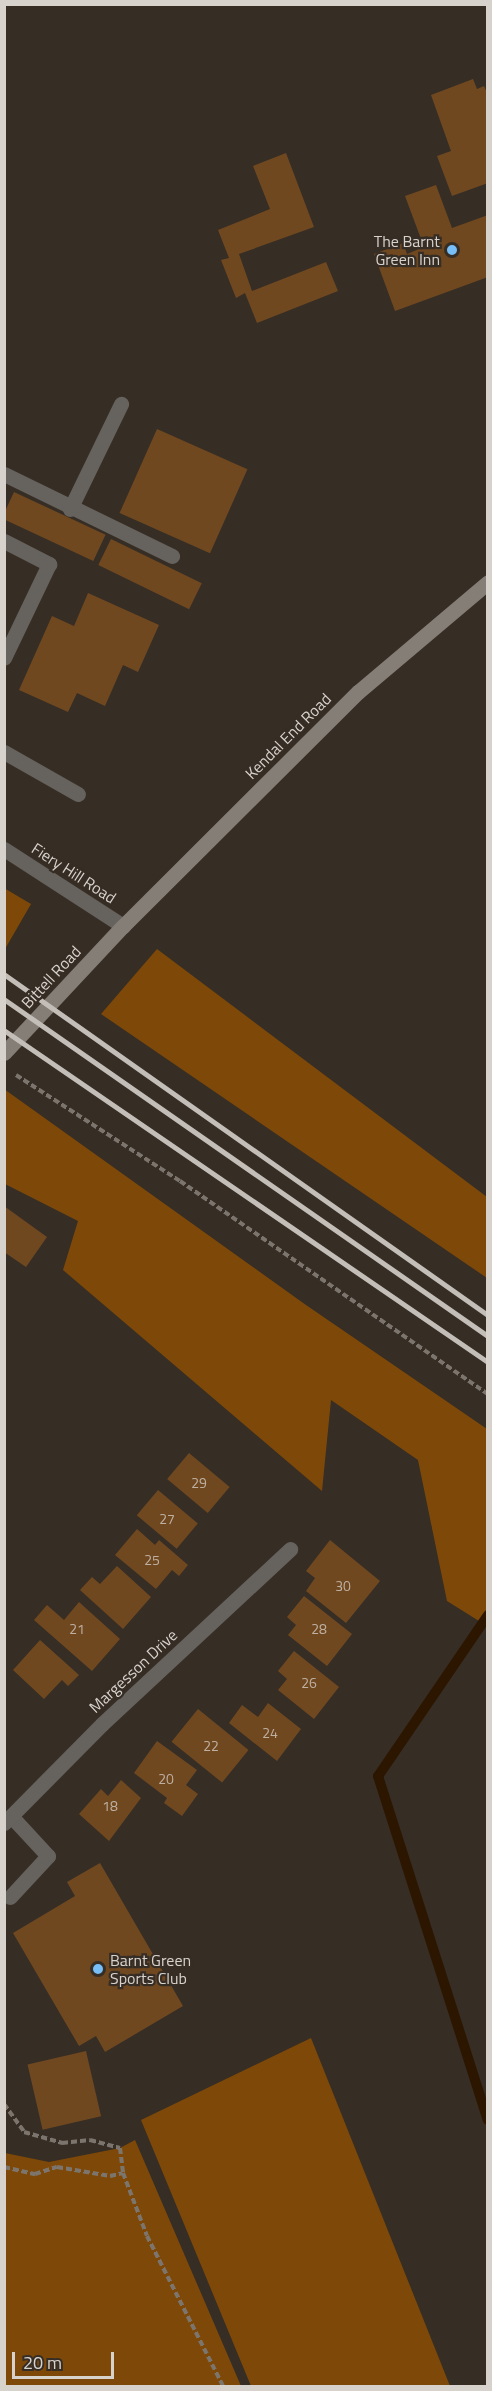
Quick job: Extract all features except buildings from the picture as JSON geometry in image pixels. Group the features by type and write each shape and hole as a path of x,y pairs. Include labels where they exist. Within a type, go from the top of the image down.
{"main road":[{"name":"Kendal End Road","path":"123,926 358,692 488,582"},
{"name":"Bittell Road","path":"4,1053 123,926"}],"street":[{"path":"70,509 121,404"},
{"path":"4,474 70,509 172,556"},
{"path":"4,540 49,564 4,658"},
{"path":"4,752 78,794"},
{"name":"Fiery Hill Road","path":"4,849 123,926"},
{"name":"Margesson Drive","path":"8,1820 102,1724 290,1549"},
{"path":"8,1820 48,1856 10,1897"}],"path":[{"path":"25,1080 180,1181 488,1394"},
{"path":"4,2104 24,2132 62,2144 90,2140 120,2148 123,2173 147,2236 223,2386"},
{"path":"4,2167 35,2174 57,2167 110,2176 123,2173"}],"shaded area":[{"path":"4,888 31,904 5,949 4,949"},
{"path":"157,949 487,1197 487,1278 101,1014"},
{"path":"4,1089 306,1305 487,1429 487,1626 447,1601 418,1460 331,1400 322,1491 63,1270 78,1221 5,1184"},
{"path":"311,2038 450,2386 251,2386 141,2120"},
{"path":"135,2140 241,2386 5,2386 5,2153 49,2162 120,2148"}],"waterway":[{"path":"488,1615 378,1776 488,2120"}],"railway":[{"path":"4,974 488,1315"},
{"path":"4,999 488,1336"},
{"path":"4,1030 488,1362"}],"place":[{"name":"The Barnt Green Inn","path":"452,250"},
{"name":"Barnt Green Sports Club","path":"98,1969"}]}
